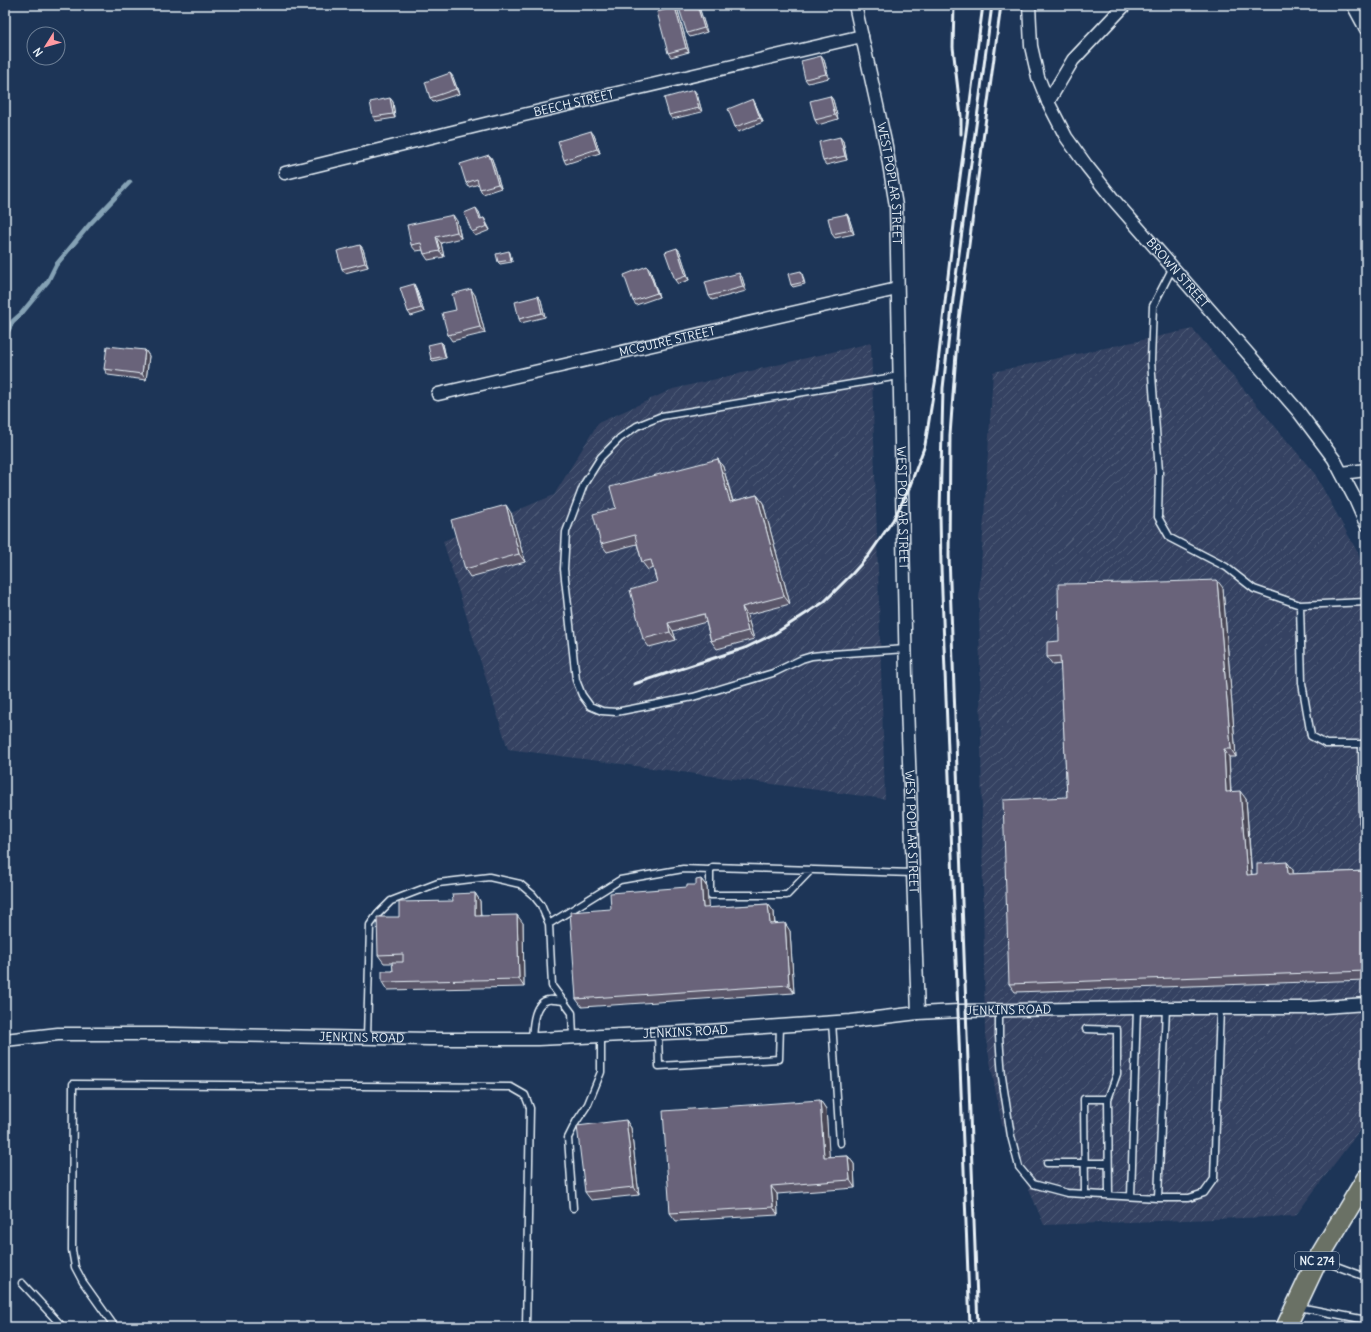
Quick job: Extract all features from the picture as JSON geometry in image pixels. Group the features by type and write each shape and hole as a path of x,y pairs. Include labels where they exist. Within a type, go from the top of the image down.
{"main road":[{"name":"NC 274","path":"1286,1327 1318,1259 1357,1199 1366,1179"}],"street":[{"name":"WEST POPLAR STREET","path":"855,5 886,146 896,206 906,649 918,1014"},
{"name":"BROWN STREET","path":"1029,5 1031,46 1038,77 1048,102 1066,137 1086,165 1298,411 1334,459 1356,499 1366,524"},
{"path":"1048,102 1073,60 1126,5"},
{"path":"1353,5 1366,29"},
{"name":"BEECH STREET","path":"285,173 489,123 862,36"},
{"name":"MCGUIRE STREET","path":"438,394 897,290"},
{"path":"1342,473 1366,470"},
{"name":"JENKINS ROAD","path":"5,1040 37,1036 94,1034 532,1039 780,1026 918,1014 999,1010 1310,1008 1366,1004"}],"lane":[{"path":"1173,266 1153,306 1151,361 1159,472 1158,517 1170,538 1226,567 1254,589 1300,605 1366,602"},
{"path":"899,376 662,416 637,426 620,438 601,457 584,484 566,532 564,569 576,680 582,695 590,706 602,711 616,712 694,697 773,674 802,659 812,656 906,649"},
{"path":"1300,605 1302,683 1311,736 1326,744 1364,744 1363,822 1366,834"},
{"path":"550,924 620,880 683,869 710,870 713,867 913,872"},
{"path":"710,870 711,895 787,895 811,870"},
{"path":"367,1038 370,925 378,914 391,901 438,884 489,877 520,884 533,895 541,906 550,924 552,986 572,1013 573,1037"},
{"path":"532,1039 533,1020 540,1005 547,1000 564,1001"},
{"path":"1131,1196 1137,1008"},
{"path":"1158,1198 1166,1008"},
{"path":"999,1010 1002,1077 1011,1136 1019,1167 1033,1184 1067,1193 1158,1198 1189,1198 1204,1193 1214,1179 1220,1008"},
{"path":"832,1022 840,1143"},
{"path":"658,1033 659,1066 779,1060 780,1026"},
{"path":"1086,1029 1117,1030 1117,1074 1108,1099 1108,1195"},
{"path":"573,1208 568,1138 576,1122 588,1104 601,1072 601,1036"},
{"path":"115,1327 74,1267 72,1250 73,1084 510,1087 525,1095 530,1108 526,1327"},
{"path":"1085,1194 1084,1098 1108,1099"},
{"path":"1047,1163 1108,1162"},
{"path":"1318,1259 1366,1277"},
{"path":"22,1284 62,1327"},
{"path":"1296,1306 1366,1320"}],"shaded area":[{"path":"1193,329 1315,474 1358,553 1366,582 1366,1122 1295,1216 1044,1225 1002,1125 985,1035 979,599 993,372"},
{"path":"871,343 885,799 508,749 443,541 554,495 598,423 673,389"}],"building":[{"path":"688,5 697,5 704,28 687,33 679,8"},
{"path":"675,7 686,48 668,53 657,12"},
{"path":"821,56 826,74 805,79 801,61"},
{"path":"450,73 456,89 430,98 425,82"},
{"path":"694,90 699,108 669,115 664,98"},
{"path":"830,96 835,115 815,120 810,101"},
{"path":"390,98 393,114 373,117 370,102"},
{"path":"753,99 760,118 735,127 728,109"},
{"path":"591,131 597,149 564,160 558,141"},
{"path":"840,137 845,156 823,161 819,142"},
{"path":"489,155 498,184 480,189 477,179 466,183 460,164"},
{"path":"476,208 480,219 484,218 487,226 472,232 464,213"},
{"path":"847,214 851,230 832,234 828,218"},
{"path":"453,215 457,232 436,237 440,251 424,254 421,243 411,245 407,225"},
{"path":"360,245 365,263 342,269 337,251"},
{"path":"677,248 686,276 675,280 665,252"},
{"path":"509,251 511,260 498,262 496,254"},
{"path":"647,266 657,293 633,301 624,275"},
{"path":"801,271 804,282 791,285 788,274"},
{"path":"739,273 743,287 709,296 705,282"},
{"path":"414,284 421,308 408,312 400,288"},
{"path":"471,289 480,327 448,335 442,313 456,310 452,294"},
{"path":"538,296 542,313 519,319 515,302"},
{"path":"441,342 445,356 431,359 428,345"},
{"path":"107,346 145,350 142,374 104,369"},
{"path":"718,459 730,502 757,495 784,596 742,607 748,631 711,641 704,614 668,623 670,632 643,639 630,590 657,582 651,560 642,562 635,535 601,544 593,514 616,508 610,487"},
{"path":"506,505 519,554 465,569 451,520"},
{"path":"1217,580 1231,749 1224,749 1226,792 1240,791 1247,875 1257,874 1257,864 1287,862 1288,874 1366,871 1366,971 1009,984 1003,800 1067,797 1060,656 1047,657 1047,642 1059,641 1058,584"},
{"path":"701,879 703,908 768,904 770,924 785,923 789,985 576,999 570,912 611,909 610,893 687,887 687,885 696,885 696,880"},
{"path":"475,893 475,916 517,915 519,979 382,982 382,971 393,971 392,962 403,962 403,954 378,955 377,917 399,917 399,902 453,901 452,894"},
{"path":"820,1100 824,1157 848,1156 850,1180 771,1186 773,1207 670,1213 663,1111"},
{"path":"626,1120 634,1187 585,1192 577,1126"}],"waterway":[{"path":"5,334 13,321 21,314 48,281 56,265 90,224 130,182"}],"railway":[{"path":"954,5 953,47 961,116 961,134"},
{"path":"634,684 745,648 774,634 824,602 869,555 893,520 908,491 925,445 937,371 957,199 983,5"},
{"path":"970,1327 940,513 943,388 953,299 992,5"},
{"path":"978,1327 949,556 950,435 958,327 1001,5"}]}
